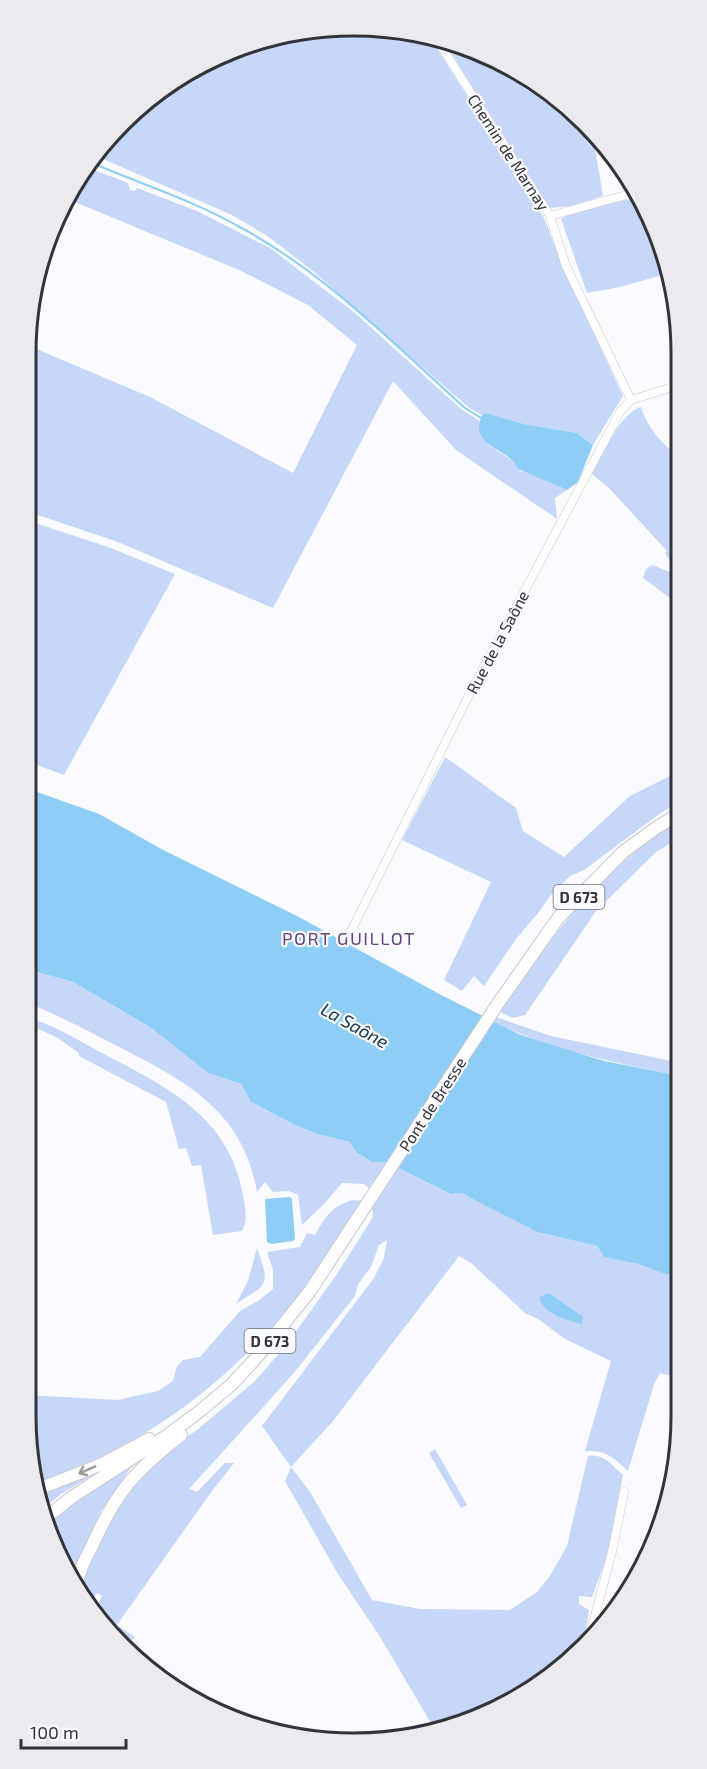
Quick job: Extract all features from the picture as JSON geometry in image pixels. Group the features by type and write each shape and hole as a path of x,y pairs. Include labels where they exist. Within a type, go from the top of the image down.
{"main road":[{"name":"Pont de Bresse","path":"257,1357 310,1291 499,1002 559,916 623,852 671,819"},
{"name":"D 673","path":"52,1513 72,1497 180,1426 231,1385 257,1357"},
{"path":"44,1487 100,1465 155,1435 188,1413 257,1357"},
{"path":"79,1575 101,1526 122,1489 147,1462 191,1427 231,1385"}],"street":[{"name":"Chemin de Marnay","path":"443,49 550,216 566,266 631,400"},
{"path":"550,216 628,195"},
{"path":"631,400 671,388"},
{"name":"Rue de la Saône","path":"350,933 468,697 620,412 631,400"},
{"path":"593,1624 613,1548 624,1492"}],"shaded area":[{"path":"354,36 395,39 436,47 544,218 563,267 623,396 593,445 577,433 524,424 486,413 482,415 468,407 313,271 266,235 232,215 103,159 129,129 160,102 213,69 251,53 292,42"},
{"path":"450,51 475,60 512,79 547,102 578,129 595,147 603,196 570,206 550,208 495,125"},
{"path":"95,170 128,183 130,190 135,191 137,188 197,211 270,248 355,313 462,410 480,421 482,436 490,446 516,463 520,471 567,490 555,498 557,519 456,450 393,381 273,608 118,542 36,514 36,349 150,397 293,473 357,345 308,305 239,270 75,202"},
{"path":"631,200 647,232 661,275 620,287 587,293 561,219 590,207"},
{"path":"641,407 651,429 671,450 671,564 665,553 667,551 610,489 591,473 619,425"},
{"path":"36,523 108,547 175,574 64,775 36,765"},
{"path":"652,565 670,572 671,570 671,599 643,578 646,569"},
{"path":"445,757 516,808 523,831 564,857 630,796 671,776 671,807 584,870 570,876 551,895 516,939 484,986 474,976 462,991 444,980 491,882 402,840"},
{"path":"671,826 671,843 656,852 596,911 525,1015 512,1018 499,1011 579,906 626,859"},
{"path":"36,972 73,982 150,1027 208,1073 241,1084 251,1102 317,1134 350,1142 356,1152 372,1162 386,1162 451,1194 461,1193 537,1232 597,1246 604,1257 638,1264 671,1275 671,1376 660,1373 654,1384 628,1471 609,1455 585,1451 611,1361 565,1339 538,1319 525,1313 471,1263 459,1256 333,1421 291,1467 262,1426 374,1278 384,1258 387,1240 379,1245 371,1267 358,1284 355,1296 293,1374 189,1489 197,1492 225,1463 234,1463 117,1625 135,1637 129,1640 98,1604 102,1596 97,1593 94,1598 82,1579 105,1523 154,1459 197,1430 255,1381 285,1347 337,1274 373,1217 370,1189 364,1184 342,1183 302,1225 298,1195 289,1191 273,1192 265,1182 257,1192 250,1164 239,1140 209,1102 168,1073 36,1006"},
{"path":"496,1017 551,1036 671,1061 671,1074 562,1048 493,1021"},
{"path":"36,1020 56,1028 151,1079 192,1108 210,1125 224,1144 236,1168 245,1208 245,1223 242,1231 213,1235 201,1165 192,1166 186,1148 179,1149 166,1102 79,1056 79,1053 58,1038 36,1028"},
{"path":"363,1201 319,1270 260,1340 228,1371 159,1424 121,1447 43,1481 37,1436 36,1396 117,1400 158,1391 173,1381 177,1366 183,1360 200,1357 240,1311 273,1289 273,1270 267,1252 300,1247 307,1233 315,1235 330,1213 346,1202"},
{"path":"257,1248 264,1269 264,1282 255,1292 236,1304 248,1281"},
{"path":"435,1449 467,1505 461,1508 429,1453"},
{"path":"133,1451 61,1494 49,1504 45,1490"},
{"path":"588,1456 603,1458 623,1475 608,1554 592,1597 579,1596 579,1604 589,1610 586,1632 547,1667 512,1690 475,1709 431,1723 379,1635 338,1574 285,1481 291,1467 310,1492 372,1600 420,1609 510,1610 537,1592 550,1576 567,1546"},
{"path":"132,1466 101,1511 76,1569 53,1519 75,1500"}],"water":[{"path":"486,413 524,424 577,433 593,445 578,482 567,490 518,469 507,456 485,441 481,434 479,426 482,415"},
{"name":"La Saône","path":"36,792 99,814 165,851 297,916 443,996 521,1035 604,1061 671,1074 671,1275 638,1264 604,1257 597,1246 537,1232 461,1193 451,1194 386,1162 372,1162 356,1152 350,1142 317,1134 295,1125 251,1102 241,1084 208,1073 150,1027 73,982 36,972"},
{"path":"290,1197 295,1239 271,1244 267,1242 265,1199"},
{"path":"549,1293 583,1317 582,1324 562,1318 545,1308 539,1297"}],"waterway":[{"path":"98,165 203,208 270,244 357,310 465,408 481,418"}],"district":[{"name":"PORT GUILLOT","path":"349,938"}]}
